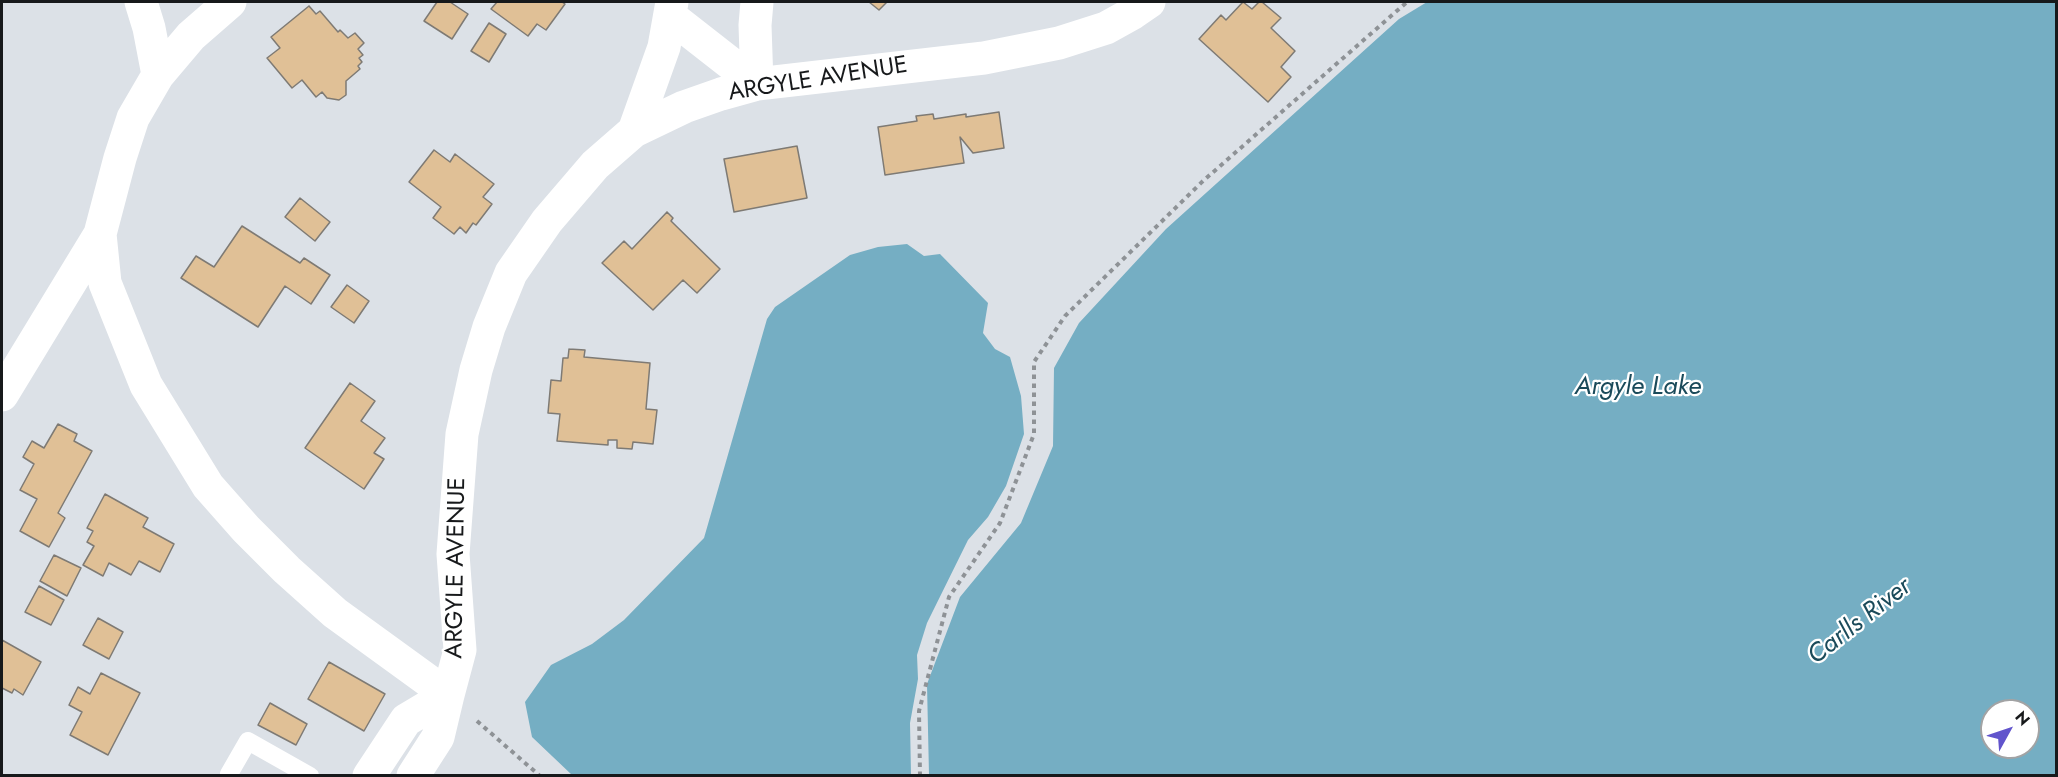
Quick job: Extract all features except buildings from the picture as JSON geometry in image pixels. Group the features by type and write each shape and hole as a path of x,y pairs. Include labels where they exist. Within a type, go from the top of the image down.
{"street":[{"path":"141,2 149,28 158,75"},
{"path":"2,395 100,234 133,118 158,75 191,36 230,2"},
{"path":"757,2 755,25 757,84"},
{"name":"ARGYLE AVENUE","path":"413,776 438,737 460,650 453,554 462,434 476,370 489,327 511,273 548,221 595,165 634,131 684,107 757,84 984,58 1059,43 1106,28 1149,2"},
{"path":"671,9 757,84"},
{"path":"634,131 664,47 671,9"},
{"path":"100,234 105,283 146,385 208,486 246,529 335,614 448,695 406,720 369,776"}],"lane":[{"path":"229,774 248,741 310,776"}],"path":[{"path":"920,776 919,711 949,597 1000,523 1034,434 1034,362 1065,316 1203,181 1407,2"},
{"path":"448,695 510,752 540,776"}],"water":[{"name":"Argyle Lake","path":"1427,2 2056,2 2056,775 929,775 927,684 960,597 1021,523 1053,446 1054,368 1079,323 1166,229 1399,19"},
{"path":"907,244 924,256 940,254 988,303 983,333 995,349 1010,357 1021,396 1024,434 1006,486 988,517 968,540 927,623 917,655 918,679 910,723 911,775 572,775 532,737 525,702 551,665 592,644 624,620 704,538 767,319 775,307 850,255 878,247"}],"water label":[{"name":"Carlls River","path":"1860,622"}]}
